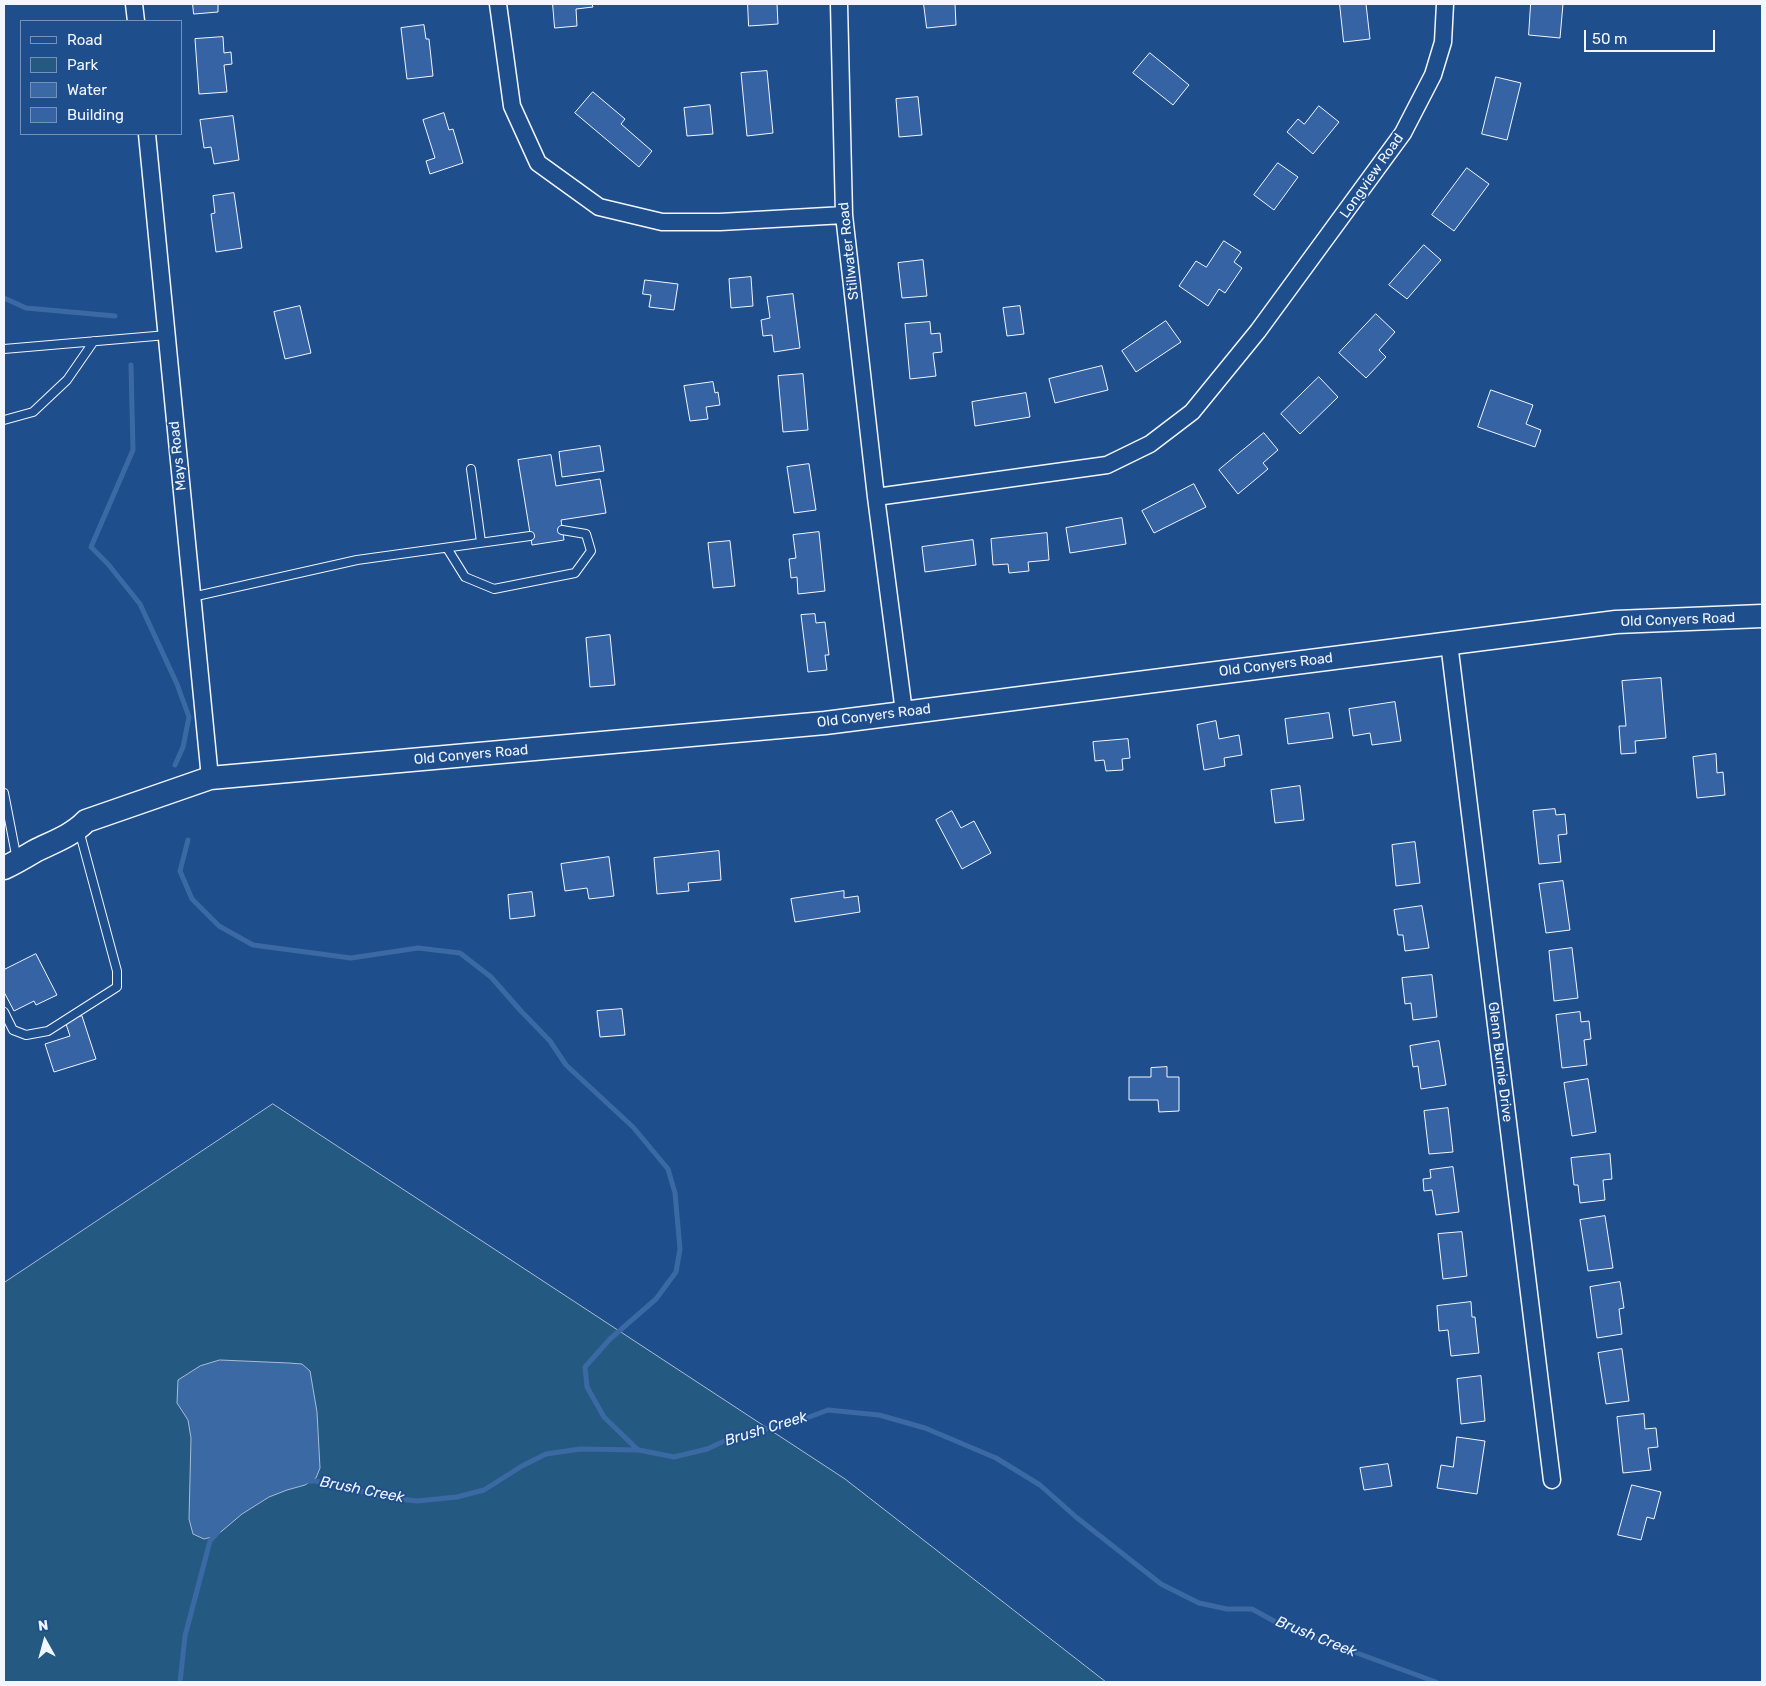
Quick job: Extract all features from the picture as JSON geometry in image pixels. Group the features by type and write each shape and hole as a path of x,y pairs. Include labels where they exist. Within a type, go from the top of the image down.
{"street":[{"path":"134,4 136,20"},
{"path":"498,4 512,106 538,163 599,207 662,222 720,222 844,215"},
{"name":"Stillwater Road","path":"839,4 844,215 876,497 904,712"},
{"name":"Longview Road","path":"876,497 1107,465 1150,444 1192,412 1258,331 1403,133 1434,75 1443,42 1445,4"},
{"name":"Mays Road","path":"147,135 210,778"},
{"name":"Old Conyers Road","path":"11,865 79,829 86,821 210,778 825,723 1616,622 1762,616"},
{"name":"Glenn Burnie Drive","path":"1449,643 1552,1480"}],"lane":[{"path":"4,349 166,335"},
{"path":"4,420 33,412 67,380 94,341"},
{"path":"471,469 482,542"},
{"path":"448,548 465,577 494,589 575,573 591,551 586,534 562,530"},
{"path":"192,597 358,560 530,536"},
{"path":"4,793 11,865"},
{"path":"4,1012 13,1030 26,1035 48,1031 117,987 117,971 79,829"}],"green space":[{"path":"273,1104 845,1479 1106,1682 4,1682 4,1283"}],"water":[{"path":"220,1360 302,1364 310,1371 317,1412 320,1468 316,1478 305,1485 269,1497 242,1514 216,1536 204,1539 193,1534 189,1519 191,1438 188,1420 177,1403 178,1380 200,1366"}],"building":[{"path":"193,4 218,4 218,12 194,14"},
{"path":"553,4 592,4 593,7 576,9 577,26 555,28"},
{"path":"748,4 777,4 778,24 749,26"},
{"path":"924,4 955,4 956,25 927,28"},
{"path":"1340,4 1366,4 1370,39 1344,42"},
{"path":"1531,4 1563,4 1560,38 1529,35"},
{"path":"424,25 426,39 429,39 433,76 407,79 401,28"},
{"path":"223,37 224,53 231,52 232,64 224,65 227,92 199,94 195,39"},
{"path":"1150,53 1189,85 1173,105 1133,73"},
{"path":"767,71 773,133 747,136 741,73"},
{"path":"1496,77 1521,83 1507,140 1482,134"},
{"path":"593,92 625,119 621,124 652,151 639,167 575,113"},
{"path":"918,97 922,135 899,137 896,99"},
{"path":"710,105 713,134 687,136 684,108"},
{"path":"1319,106 1339,122 1313,154 1287,132 1298,119 1304,124"},
{"path":"444,113 449,130 453,129 463,163 430,174 426,161 435,158 423,120"},
{"path":"233,116 239,160 214,164 211,147 204,148 200,120"},
{"path":"1278,163 1298,177 1274,210 1254,195"},
{"path":"1467,168 1489,184 1454,231 1432,215"},
{"path":"234,193 242,248 216,252 211,214 215,213 213,196"},
{"path":"1224,241 1241,252 1234,262 1242,268 1225,293 1219,289 1208,306 1179,286 1196,261 1206,267"},
{"path":"1424,245 1441,260 1407,299 1389,285"},
{"path":"923,260 927,296 902,298 898,263"},
{"path":"751,277 753,306 731,308 729,279"},
{"path":"645,280 678,284 674,310 649,307 651,295 643,294"},
{"path":"793,294 800,348 774,352 772,335 763,336 761,320 770,318 767,297"},
{"path":"300,306 311,353 285,359 274,312"},
{"path":"1020,306 1024,334 1007,336 1003,308"},
{"path":"1376,314 1395,332 1379,350 1386,357 1366,378 1339,353"},
{"path":"1166,321 1181,342 1136,372 1122,351"},
{"path":"930,322 931,334 940,333 942,352 933,353 936,376 910,379 905,324"},
{"path":"1102,366 1108,390 1055,403 1049,379"},
{"path":"803,374 808,430 783,432 778,376"},
{"path":"1319,377 1338,397 1300,434 1281,414"},
{"path":"713,382 715,393 718,392 720,405 706,407 708,419 690,421 684,386"},
{"path":"1491,390 1533,405 1526,424 1541,430 1535,447 1478,427"},
{"path":"1026,393 1030,417 975,426 972,402"},
{"path":"1264,433 1278,450 1263,463 1268,469 1238,494 1219,470"},
{"path":"600,446 604,471 562,477 559,452"},
{"path":"551,455 556,486 600,479 606,513 561,520 564,540 532,545 518,460"},
{"path":"809,464 816,510 794,513 787,467"},
{"path":"1194,484 1206,507 1154,533 1142,511"},
{"path":"1122,518 1126,544 1070,553 1066,528"},
{"path":"819,532 825,591 798,594 797,577 791,578 789,559 796,558 793,535"},
{"path":"1047,533 1049,560 1028,562 1029,571 1009,573 1008,564 993,565 991,539"},
{"path":"973,540 976,565 925,572 922,547"},
{"path":"730,541 735,586 713,588 708,543"},
{"path":"815,614 816,623 825,622 829,655 825,655 827,670 808,672 801,615"},
{"path":"610,635 615,685 590,687 586,638"},
{"path":"1661,678 1666,738 1635,741 1636,753 1621,754 1619,726 1626,726 1622,681"},
{"path":"1395,702 1401,741 1372,745 1370,733 1353,736 1349,709"},
{"path":"1329,713 1333,738 1288,744 1285,719"},
{"path":"1216,721 1219,739 1239,735 1242,755 1224,758 1225,766 1204,770 1197,725"},
{"path":"1128,739 1130,758 1122,759 1123,770 1106,771 1104,760 1095,761 1093,742"},
{"path":"1716,754 1717,773 1723,772 1725,795 1697,798 1693,757"},
{"path":"1300,786 1304,820 1275,823 1271,790"},
{"path":"1555,809 1556,815 1565,814 1567,834 1558,835 1561,862 1539,864 1533,811"},
{"path":"952,811 961,828 974,821 991,853 962,869 936,820"},
{"path":"1415,842 1420,883 1396,886 1392,845"},
{"path":"719,851 721,880 688,883 689,891 657,894 654,858"},
{"path":"609,857 614,896 589,899 587,888 565,891 561,864"},
{"path":"1563,881 1570,930 1546,933 1539,884"},
{"path":"844,891 844,898 858,896 860,912 795,922 791,899"},
{"path":"532,892 535,916 510,919 508,895"},
{"path":"1422,906 1429,948 1405,951 1403,935 1398,935 1394,910"},
{"path":"1572,948 1578,998 1554,1001 1549,951"},
{"path":"36,954 57,995 36,1005 34,1001 14,1011 4,992 4,970"},
{"path":"1432,975 1437,1017 1413,1020 1411,1003 1405,1004 1402,978"},
{"path":"622,1009 625,1035 600,1037 597,1011"},
{"path":"1580,1012 1581,1022 1589,1021 1591,1039 1584,1040 1587,1065 1562,1068 1556,1015"},
{"path":"82,1016 96,1059 54,1072 45,1044 70,1036 65,1021"},
{"path":"1439,1041 1446,1085 1421,1089 1418,1066 1413,1067 1410,1046"},
{"path":"1167,1067 1167,1077 1179,1077 1179,1111 1159,1112 1158,1100 1129,1100 1129,1077 1151,1077 1151,1068"},
{"path":"1588,1079 1596,1132 1572,1136 1564,1083"},
{"path":"1448,1108 1453,1152 1429,1154 1424,1111"},
{"path":"1610,1154 1612,1179 1603,1180 1605,1200 1580,1203 1578,1185 1574,1185 1571,1158"},
{"path":"1453,1167 1459,1212 1436,1215 1432,1190 1424,1191 1423,1179 1431,1178 1430,1170"},
{"path":"1605,1216 1613,1268 1588,1271 1580,1220"},
{"path":"1462,1232 1467,1276 1443,1279 1438,1234"},
{"path":"1620,1282 1624,1308 1619,1309 1622,1334 1597,1338 1590,1287"},
{"path":"1471,1302 1472,1317 1475,1317 1479,1353 1451,1356 1448,1330 1439,1331 1437,1306"},
{"path":"1622,1349 1629,1401 1606,1404 1598,1353"},
{"path":"1481,1376 1485,1421 1461,1424 1457,1379"},
{"path":"1644,1414 1645,1429 1656,1428 1658,1447 1648,1448 1651,1470 1623,1473 1617,1417"},
{"path":"1457,1437 1485,1441 1477,1494 1437,1488 1441,1465 1453,1467"},
{"path":"1388,1464 1392,1486 1364,1490 1360,1468"},
{"path":"1632,1485 1661,1492 1654,1519 1647,1517 1641,1540 1618,1535"}],"waterway":[{"path":"4,298 26,308 115,316"},
{"path":"131,365 133,450 91,547 108,564 140,604 177,684 189,717 183,747 175,765"},
{"path":"188,840 180,871 192,899 219,926 253,945 351,958 418,948 460,953 491,977 550,1041 566,1065 633,1127 668,1169 675,1193 680,1249 676,1272 656,1299 610,1339 585,1367 587,1387 604,1417 638,1450"},
{"name":"Brush Creek","path":"306,1481 347,1487 382,1497 417,1501 457,1497 484,1490 522,1466 546,1454 580,1449 639,1450 674,1457 707,1449 731,1438 804,1419 828,1410 879,1415 925,1428 996,1458 1040,1485 1076,1517 1161,1584 1199,1603 1227,1609 1252,1609 1283,1626 1436,1682"},
{"name":"Brush Creek","path":"180,1682 185,1636 210,1541 218,1532"}]}
